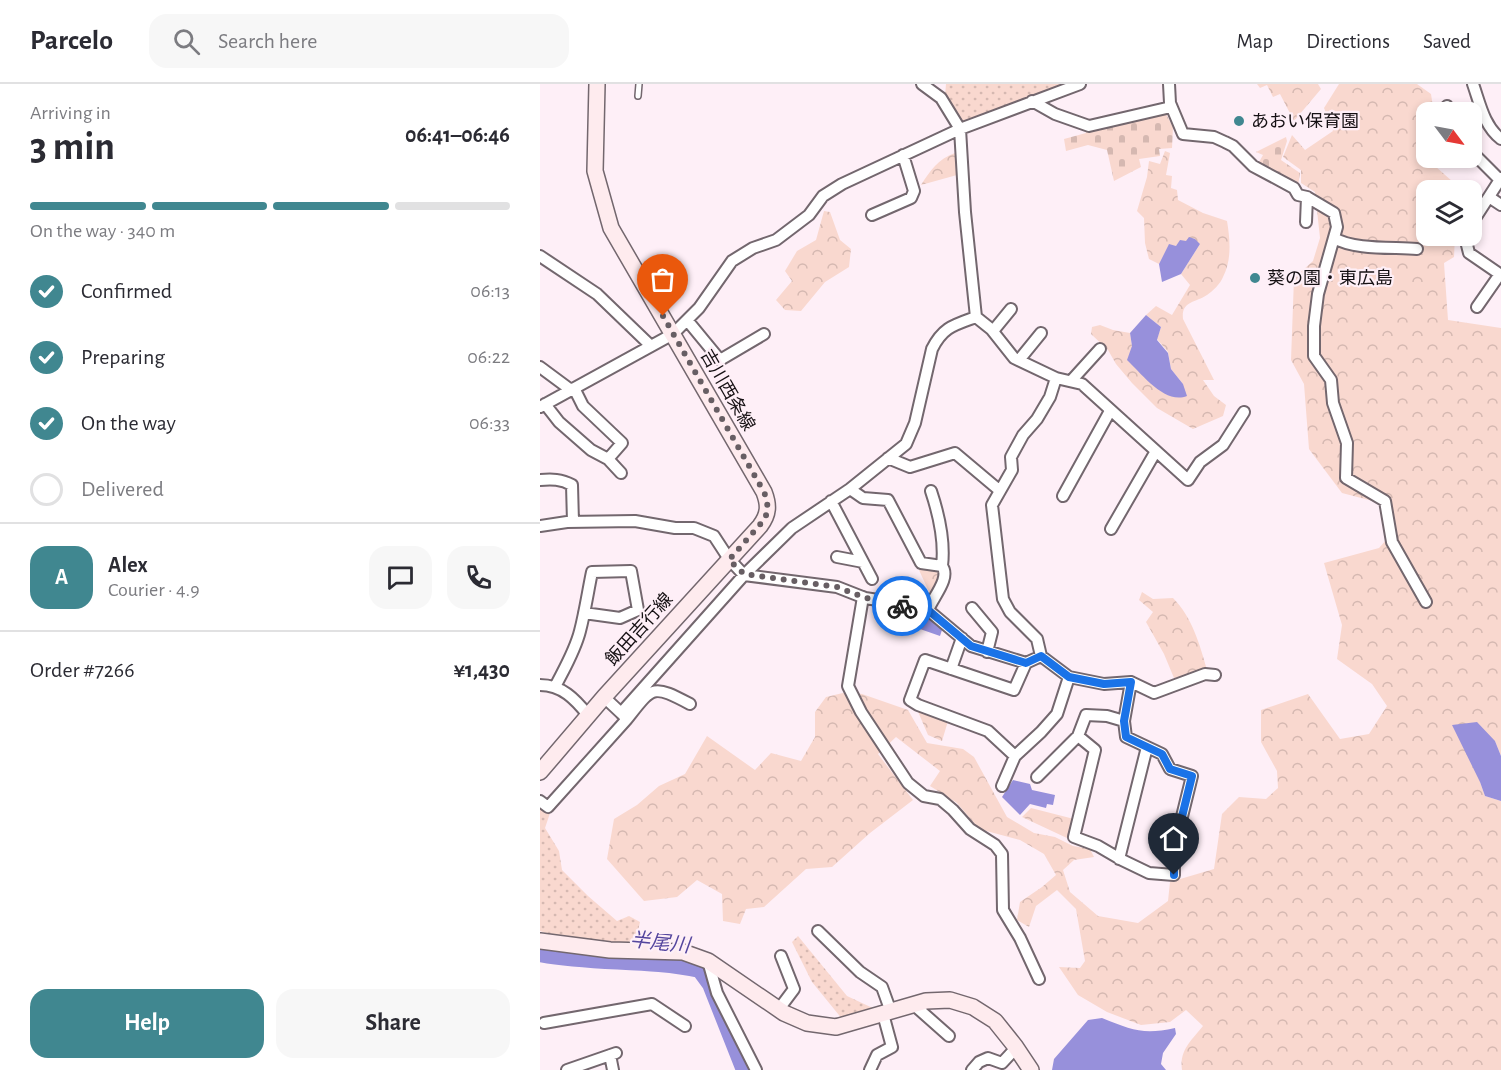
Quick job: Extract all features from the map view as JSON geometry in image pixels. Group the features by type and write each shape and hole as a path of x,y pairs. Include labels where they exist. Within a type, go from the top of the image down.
{"main road":[{"name":"吉川西条線","path":"597,84 595,171 611,228 764,492 768,513"},
{"name":"飯田吉行線","path":"540,772 604,697 760,526 768,513"},
{"path":"540,941 610,950 683,952 708,961 779,1009 807,1023 836,1027 926,1001 950,1000 973,1007 995,1022 1031,1070"}],"street":[{"path":"922,84 941,98 960,129 965,212 976,317 993,331 1014,358 1056,378 1082,384 1188,480 1200,462 1223,445 1244,412"},
{"path":"941,98 943,84"},
{"path":"621,473 608,459 591,450 542,406 673,334 699,308 732,261 753,248 776,240 809,215 823,196 842,184 960,129 1080,84"},
{"path":"1169,84 1171,107 1183,134 1214,137 1233,146 1253,166 1294,188 1298,195 1307,197 1334,213 1337,227 1318,294 1314,326 1314,356 1332,380 1334,403 1347,443 1346,478 1385,501 1392,542 1426,602"},
{"path":"1473,84 1482,112 1492,132 1501,139"},
{"path":"1032,101 1055,114 1089,126 1171,107"},
{"path":"872,215 911,198 914,191 903,155"},
{"path":"1482,161 1501,179 1482,208"},
{"path":"1306,222 1307,197"},
{"path":"1489,197 1501,205"},
{"path":"1334,238 1362,246 1417,249"},
{"path":"1467,246 1469,253 1501,275 1478,308"},
{"path":"540,256 597,294 651,346"},
{"path":"993,331 1011,309"},
{"path":"540,801 548,807 744,574 792,528 850,489 906,444 912,431 932,349 937,338 947,328 976,317"},
{"path":"687,320 720,360 764,334"},
{"path":"1019,360 1041,333"},
{"path":"1071,381 1100,349"},
{"path":"540,367 572,389 583,406 622,443 608,459"},
{"path":"1056,378 1050,397 1037,419 1023,435 1011,457 1012,470 992,505 1003,599 1010,612 1037,639 1041,656 1069,677 1104,684 1131,682 1154,693 1205,674 1215,675"},
{"path":"1063,496 1110,411"},
{"path":"1111,529 1156,451"},
{"path":"888,458 910,467 955,453 999,490"},
{"path":"540,480 564,480 572,485 573,522"},
{"path":"850,489 863,498 888,500 921,563 942,566 946,571 945,579 928,610"},
{"path":"931,491 939,516 942,566"},
{"path":"831,501 872,579"},
{"path":"540,526 573,522 635,521 675,528 694,528 714,536 729,560 744,574 837,587 863,597 905,607 914,604 928,610 971,646 1026,663 1041,656"},
{"path":"837,557 863,562"},
{"path":"555,687 580,632 592,572 632,571 638,610 620,618 584,613"},
{"path":"863,597 848,686 861,712 908,783 924,796 940,799 970,830 995,845 1002,854 1003,910 1020,938 1039,979"},
{"path":"972,608 992,632 987,652"},
{"path":"951,669 962,638"},
{"path":"1015,756 988,731 910,700 925,660 1014,690 1026,663"},
{"path":"1002,786 1015,756 1041,732 1056,714 1069,677"},
{"path":"1078,736 1095,750 1074,837 1098,846 1149,873 1174,875 1174,849 1192,776 1170,769 1162,754 1126,737 1124,721 1131,682"},
{"path":"540,685 555,687 571,696 588,715"},
{"path":"624,716 648,693 655,690 665,691 690,704"},
{"path":"604,697 624,716"},
{"path":"1037,777 1078,736 1086,715 1107,716 1124,721"},
{"path":"1119,859 1147,747"},
{"path":"818,931 860,972 882,987 892,1047 878,1055 870,1070"},
{"path":"779,1009 795,989 781,956"},
{"path":"708,961 717,993 756,1070"},
{"path":"544,1023 652,1004 685,1026"},
{"path":"914,1005 949,1036"},
{"path":"972,1070 979,1062 988,1058 1002,1063 1016,1048"},
{"path":"567,1070 613,1054 613,1070"}],"lane":[{"path":"638,96 639,84"}],"green space":[{"path":"946,84 1072,84 962,124 945,96"},
{"path":"1257,84 1318,84 1321,89 1294,121 1280,94 1273,97 1267,85 1260,88"},
{"path":"1339,84 1417,84 1431,94 1432,102 1416,102 1416,168 1437,168 1451,180 1416,180 1416,246 1455,246 1454,257 1444,263 1448,320 1501,328 1501,756 1495,741 1480,782 1485,796 1501,801 1501,1070 1182,1070 1184,1051 1203,1026 1186,1010 1170,1022 1141,1025 1107,1012 1078,995 1059,967 1080,968 1085,961 1076,909 1057,890 1036,906 1029,927 1017,920 1020,902 1056,875 1044,854 1020,840 979,829 957,803 930,786 940,771 896,737 878,754 913,800 870,833 832,867 806,869 764,907 746,909 740,924 723,921 722,894 697,880 677,897 644,901 607,859 614,819 637,805 659,786 685,774 707,736 755,770 771,753 801,761 815,737 815,712 826,697 847,692 862,694 908,710 927,743 963,749 974,757 1007,817 1034,833 1055,837 1073,846 1090,849 1094,857 1074,860 1063,870 1070,892 1098,916 1138,923 1168,901 1170,882 1214,869 1222,814 1239,797 1266,799 1278,788 1277,771 1261,742 1261,710 1308,694 1340,739 1369,734 1387,706 1372,684 1337,659 1342,625 1324,563 1379,548 1387,539 1384,504 1342,493 1309,449 1304,384 1291,360 1294,278 1313,261 1320,238 1315,192 1301,183 1301,170 1283,157 1292,135 1305,150 1333,131 1324,108"},
{"path":"1166,114 1173,127 1172,148 1159,149 1160,156 1139,159 1141,167 1114,181 1107,150 1088,145 1066,151 1064,139 1086,133 1086,130"},
{"path":"1286,137 1287,141 1281,160 1300,173 1298,186 1258,164 1263,155 1256,152"},
{"path":"1165,151 1170,153 1166,175 1172,176 1171,188 1177,190 1178,200 1203,213 1227,221 1229,235 1229,257 1222,279 1209,294 1190,303 1183,313 1183,319 1214,380 1203,380 1214,396 1226,405 1223,416 1193,429 1157,408 1132,383 1108,350 1091,334 1092,327 1100,325 1130,333 1132,346 1183,384 1171,369 1168,352 1157,339 1161,327 1146,315 1156,306 1172,315 1190,285 1181,274 1200,244 1186,241 1176,246 1169,245 1159,264 1149,259 1145,243 1144,218 1137,211 1149,161 1160,164"},
{"path":"955,153 957,175 921,185 939,162"},
{"path":"824,211 830,212 840,240 851,249 849,267 825,282 801,311 785,310 776,300 792,281 785,271 797,251 816,240"},
{"path":"938,568 942,573 930,594 919,570"},
{"path":"1142,592 1153,599 1173,598 1180,606 1194,632 1207,670 1174,678 1146,622 1153,612 1139,600"},
{"path":"916,707 948,721 942,741 928,735"},
{"path":"540,806 550,813 545,828 559,851 562,870 617,921 629,916 640,922 635,944 554,936 540,931"},
{"path":"1031,808 1074,819 1069,839 1022,817"},
{"path":"798,936 847,996 877,1010 843,1020 812,982 792,942"}],"shaded area":[{"path":"1189,237 1200,244 1181,274 1162,282 1159,264 1169,244 1176,246 1180,240 1186,241"},
{"path":"1146,315 1161,327 1157,340 1168,353 1171,369 1183,384 1187,396 1179,398 1162,392 1127,360 1132,346 1130,333"},
{"path":"924,612 943,627 940,636 920,629"},
{"path":"1477,722 1495,741 1501,756 1501,801 1485,796 1452,725"},
{"path":"1013,780 1030,784 1032,790 1055,795 1053,805 1047,804 1046,808 1030,804 1020,815 1002,797"},
{"path":"1102,1018 1138,1030 1154,1031 1175,1028 1176,1034 1163,1053 1161,1064 1166,1070 1052,1070 1054,1059 1088,1020"}],"waterway":[{"name":"半尾川","path":"540,953 661,963 700,969 711,984 745,1070"}],"way so far":[{"path":"663,316 764,492 767,502 768,513 764,520 729,560 744,574 837,587 866,598 902,606"}],"place":[{"name":"あおい保育園","path":"1239,121"},
{"name":"葵の園・東広島","path":"1255,278"}],"route":[{"path":"902,606 914,604 928,610 971,646 1003,658 1026,663 1041,656 1069,677 1104,684 1131,682 1124,721 1126,737 1162,754 1170,769 1192,776 1174,849 1174,875"}]}
